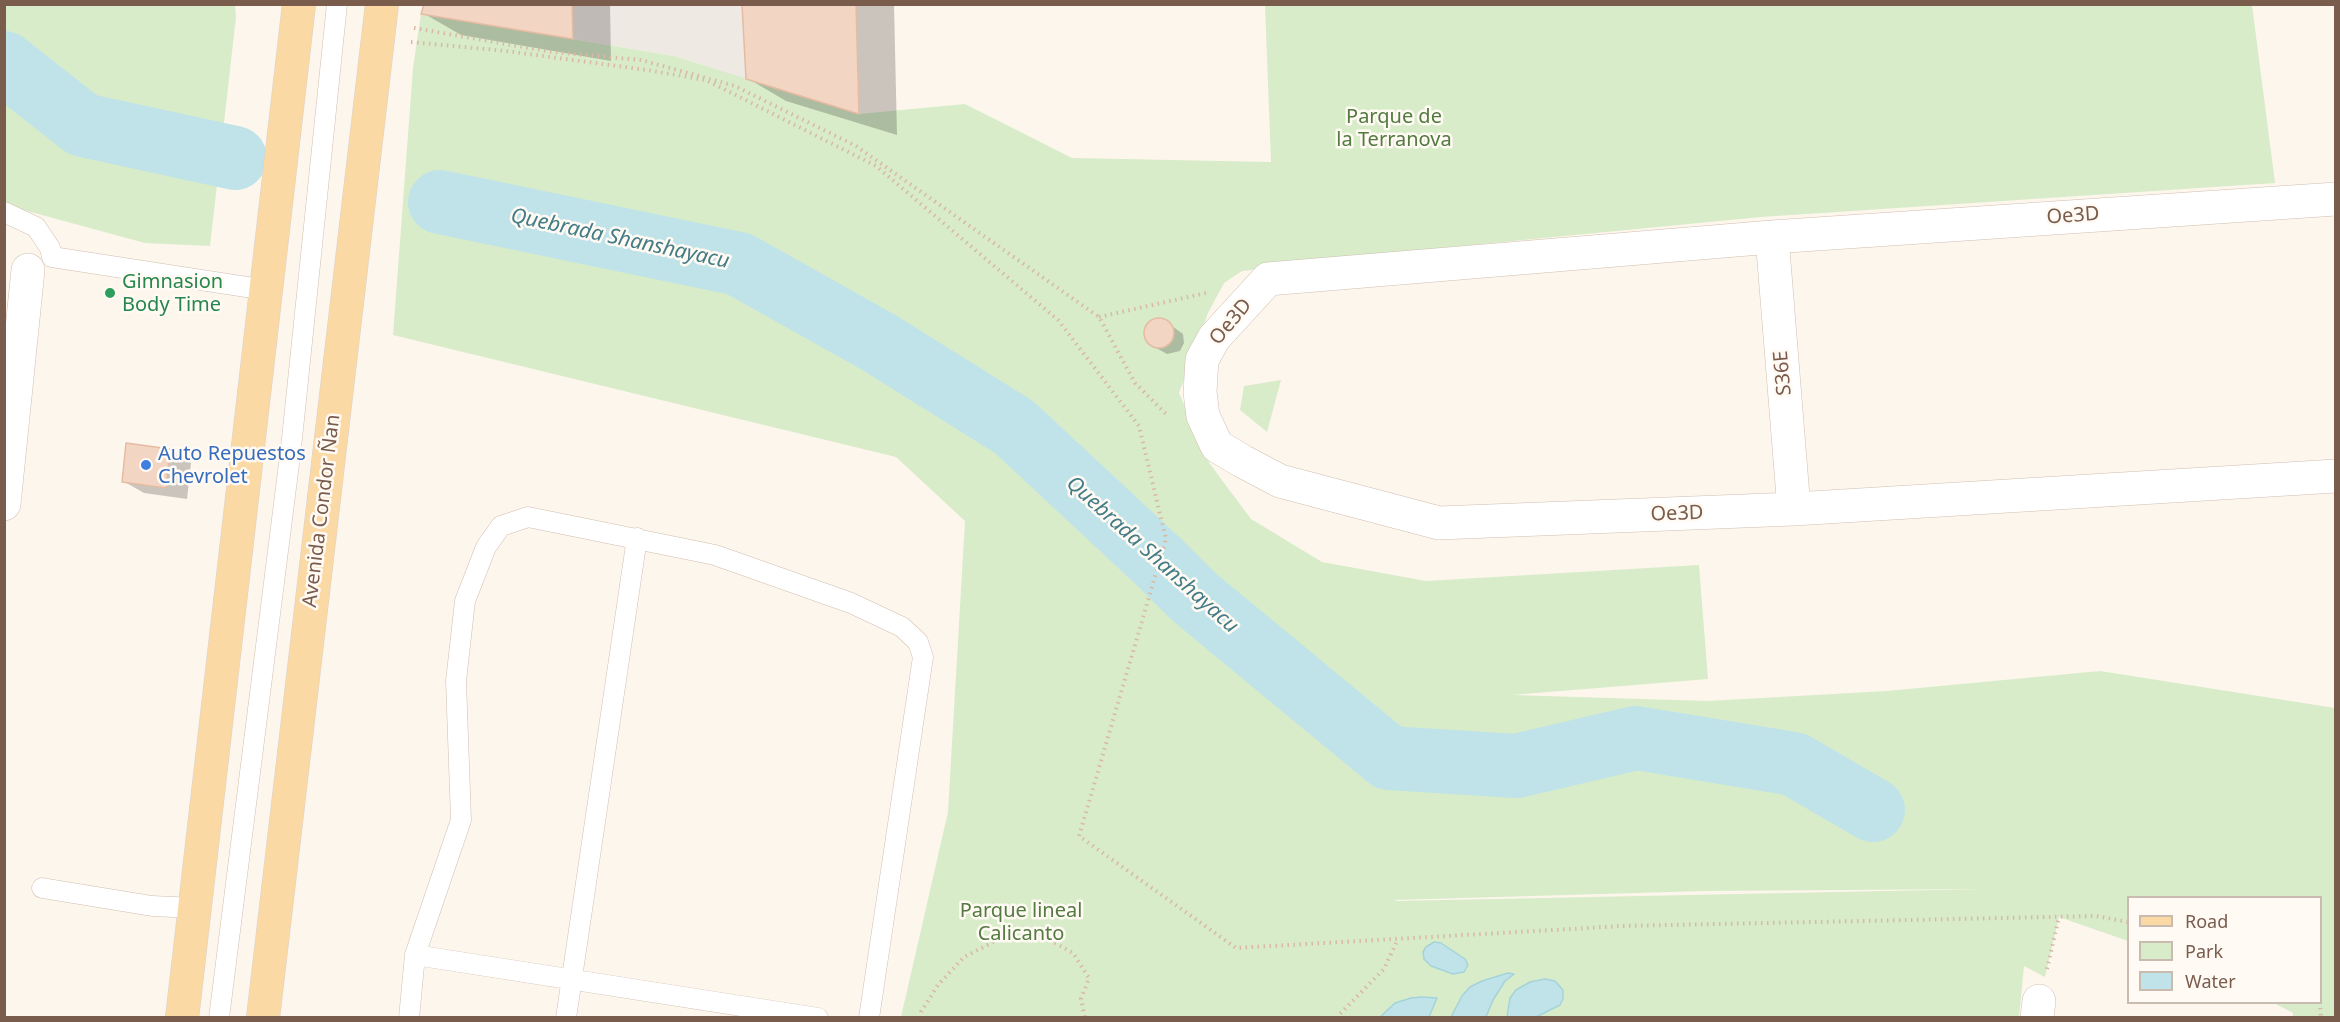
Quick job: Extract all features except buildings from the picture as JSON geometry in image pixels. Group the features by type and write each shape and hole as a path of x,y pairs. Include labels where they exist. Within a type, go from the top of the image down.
{"main road":[{"path":"182,1017 299,4"},
{"name":"Avenida Condor Ñan","path":"263,1017 379,24"}],"street":[{"name":"Oe3D","path":"2336,199 1772,237 1269,279 1214,338 1202,360 1200,392 1203,416 1217,446 1242,461 1280,481 1439,523 1794,509 2336,476"},
{"name":"S36E","path":"1772,237 1794,509"},
{"path":"4,504 10,410 28,270"}],"lane":[{"path":"219,1017 291,448 338,4"},
{"path":"4,212 36,227 50,248 52,257 266,290"},
{"path":"409,1017 416,955 461,820 456,681 465,601 486,547 501,526 528,517 715,555 841,600 902,627 918,642 923,657 869,1017"},
{"path":"566,1017 637,538"},
{"path":"42,888 152,906 195,908"},
{"path":"416,955 818,1017"}],"path":[{"path":"379,24 426,28 552,52 641,60 735,86 856,146 1099,317 1135,383 1170,417"},
{"path":"379,24 506,51 647,70 706,81 876,166 1058,320 1139,426 1166,538 1079,836 1236,948 1658,926 2096,916 2127,922"},
{"path":"1099,317 1212,292"},
{"path":"920,1017 938,985 964,957 1003,937 1040,934 1073,953 1089,978 1082,999 1085,1017"},
{"path":"1336,1017 1384,969 1398,939"}],"shaded area":[{"path":"572,5 742,5 746,79 674,56 573,39"}],"green space":[{"path":"5,5 235,5 236,17 210,246 145,243 5,203"},
{"path":"1265,5 2252,5 2275,183 1761,217 1420,250 1242,271 1224,283 1208,313 1179,393 1210,464 1251,519 1322,562 1426,581 1699,565 1708,679 1512,695 1708,701 1887,691 2100,671 2335,708 2335,1017 2293,1017 2293,1013 2276,1004 2322,1004 2322,896 2127,896 2127,941 2059,917 2045,977 2024,966 2019,1017 901,1017 948,812 965,521 896,457 393,335 413,68 421,14 674,56 859,114 965,104 1072,158 1271,162","holes":["1983,889 1396,901 1705,891"]},
{"path":"1281,380 1267,432 1240,410 1244,386"}],"water":[{"path":"1434,942 1441,943 1465,959 1468,965 1464,972 1453,974 1431,966 1424,959 1423,952"},
{"path":"1508,973 1514,974 1505,981 1486,1017 1451,1017 1462,996 1470,987"},
{"path":"1545,979 1555,981 1563,990 1560,1005 1536,1017 1507,1017 1510,998 1516,990 1530,982"},
{"path":"1422,997 1437,998 1429,1017 1380,1017 1395,1003"}],"waterway":[{"name":"Quebrada Shanshayacu","path":"4,63 83,125 235,158"},
{"name":"Quebrada Shanshayacu","path":"440,202 739,264 878,342 1014,427 1194,597 1389,758 1516,766 1636,738 1794,764 1873,810"}],"place":[{"name":"Gimnasion Body Time","path":"110,293"},
{"name":"Auto Repuestos Chevrolet","path":"146,465"}],"park label":[{"name":"Parque de la Terranova","path":"1394,128"},
{"name":"Parque lineal Calicanto","path":"1021,922"}]}
